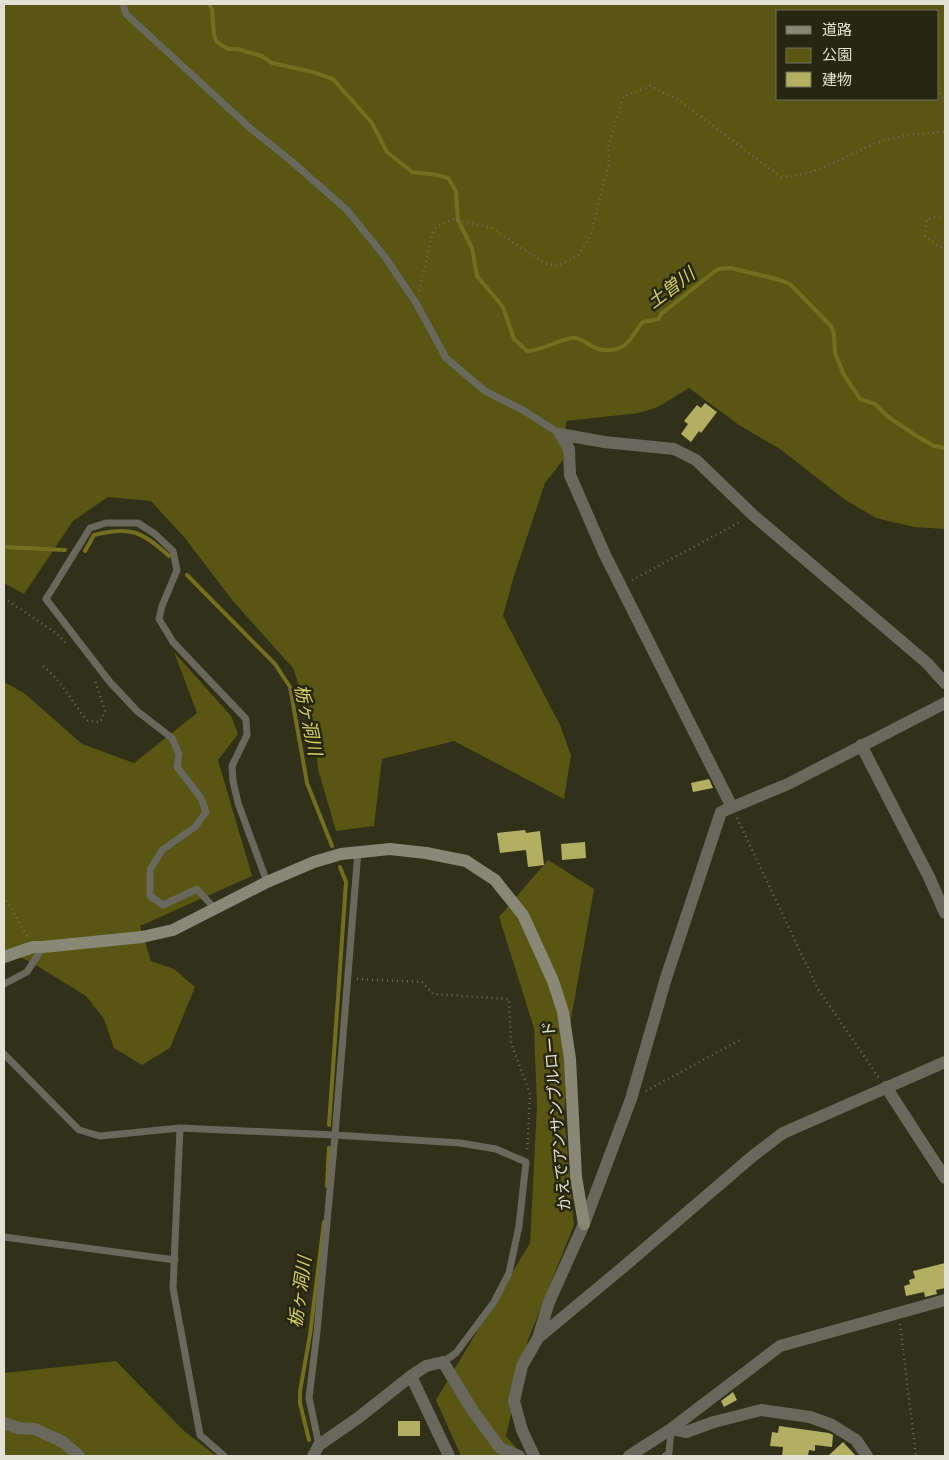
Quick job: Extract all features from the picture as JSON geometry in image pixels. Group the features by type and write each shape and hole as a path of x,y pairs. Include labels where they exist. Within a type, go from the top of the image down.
{"street":[{"path":"560,434 604,442 674,449 696,460 753,515 927,663 945,683"},
{"path":"560,434 569,449 570,474 606,556 732,807"},
{"path":"534,1456 522,1430 514,1401 522,1366 538,1338 549,1302 584,1224 631,1099 666,978 721,812 788,784 945,703"},
{"path":"861,745 929,877 945,913"},
{"name":"かえでアンサンブルロード","path":"4,957 38,947 142,937 173,930 267,882 314,862 341,854 390,849 426,853 466,861 495,880 523,915 553,982 563,1012 570,1059 576,1177 584,1224"},
{"path":"538,1338 629,1263 754,1155 783,1133 945,1062"},
{"path":"886,1087 945,1178"},
{"path":"628,1456 671,1429 780,1346 945,1300"},
{"path":"316,1451 411,1376 426,1366 443,1362 473,1411 500,1448 518,1456"},
{"path":"411,1376 449,1456"},
{"path":"671,1429 686,1432 714,1422 761,1410 810,1417 832,1425 856,1440 867,1456"},
{"path":"4,1424 18,1428 35,1429 63,1442 79,1456"}],"lane":[{"path":"123,4 126,14 250,128 347,210 385,257 416,303 446,358 485,391 523,410 560,434"},
{"path":"215,909 197,888 163,905 150,896 150,870 162,850 195,827 206,812 201,798 177,767 179,754 172,738 137,711 115,687 46,599 90,528 106,524 138,523 155,534 173,551 177,570 162,606 159,619 173,642 246,719 247,735 232,766 233,782 238,803 267,882"},
{"path":"316,1451 308,1398 318,1332 358,851"},
{"path":"4,984 27,972 38,947"},
{"path":"4,1054 79,1130 100,1136 180,1128 335,1135 460,1143 496,1149 526,1162 519,1226 509,1273 494,1302 456,1353 443,1362"},
{"path":"180,1128 173,1288 200,1435 224,1456"},
{"path":"4,1237 174,1260"},
{"path":"665,1456 669,1452 671,1429"}],"path":[{"path":"416,303 432,235 436,227 447,221 454,219 492,228 544,263 558,266 578,255 590,237 609,164 608,148 623,98 650,86 679,100 781,177 798,176 833,164 870,146 915,133 945,132"},
{"path":"939,90 945,103"},
{"path":"945,216 927,219 924,236 945,250"},
{"path":"622,585 753,515"},
{"path":"4,598 56,633 69,646"},
{"path":"43,666 55,675 77,709 88,721 100,722 105,712 92,674"},
{"path":"732,807 818,989 886,1087"},
{"path":"4,896 38,947"},
{"path":"348,978 422,982 433,994 509,1000 511,1043 530,1094 526,1162"},
{"path":"631,1099 740,1040"},
{"path":"899,1313 916,1456"}],"green space":[{"path":"4,4 945,4 945,529 914,527 876,518 844,499 780,449 739,425 689,388 658,407 639,413 566,421 563,460 545,483 514,576 503,616 560,725 571,755 564,799 454,741 382,759 374,826 336,831 318,769 316,747 310,719 293,668 233,601 184,537 151,501 108,497 73,521 24,594 4,583"},
{"path":"174,652 231,716 238,734 218,760 252,876 140,926 151,961 174,969 195,987 170,1048 142,1065 114,1048 104,1019 86,996 31,962 4,951 4,682 24,693 82,744 134,763 197,713"},
{"path":"548,860 594,889 571,1019 564,1116 574,1225 528,1340 506,1436 523,1456 461,1456 436,1400 530,1243 537,1106 534,1028 499,917"},
{"path":"116,1361 183,1430 216,1456 4,1456 4,1373"}],"building":[{"path":"705,403 717,412 701,433 699,431 691,442 681,434 688,424 684,421 697,405 701,408"},
{"path":"709,779 713,788 693,792 691,783"},
{"path":"525,830 526,833 540,831 544,865 528,867 526,850 500,853 497,833"},
{"path":"585,842 586,858 562,860 561,844"},
{"path":"945,1263 945,1288 936,1290 937,1294 925,1297 924,1292 906,1296 904,1286 910,1284 909,1280 915,1278 913,1271"},
{"path":"733,1392 737,1400 724,1407 721,1401"},
{"path":"398,1421 420,1421 420,1436 398,1436"},
{"path":"779,1426 829,1433 833,1435 832,1447 815,1445 815,1451 809,1450 808,1456 782,1456 783,1447 770,1446 772,1432 778,1433"},
{"path":"843,1442 856,1456 828,1456"}],"waterway":[{"name":"土曽川","path":"209,4 212,9 214,35 217,42 228,49 237,49 262,56 272,63 313,72 333,79 372,123 387,152 412,172 448,178 456,191 458,220 472,248 477,276 503,307 514,339 527,351 575,338 595,348 605,350 625,345 643,322 659,319 661,314 718,269 731,268 790,284 831,326 834,334 835,353 844,375 860,399 875,404 887,416 934,446 945,448"},
{"name":"栃ヶ洞川","path":"85,551 94,535 126,531 143,536 169,556"},
{"name":"栃ヶ洞川","path":"4,547 65,550"},
{"name":"栃ヶ洞川","path":"187,575 275,664 290,687 307,783 332,846"},
{"name":"栃ヶ洞川","path":"329,1125 346,882 340,867"},
{"name":"栃ヶ洞川","path":"327,1186 329,1148"},
{"name":"栃ヶ洞川","path":"309,1440 300,1403 300,1391 310,1335 324,1222"}]}
